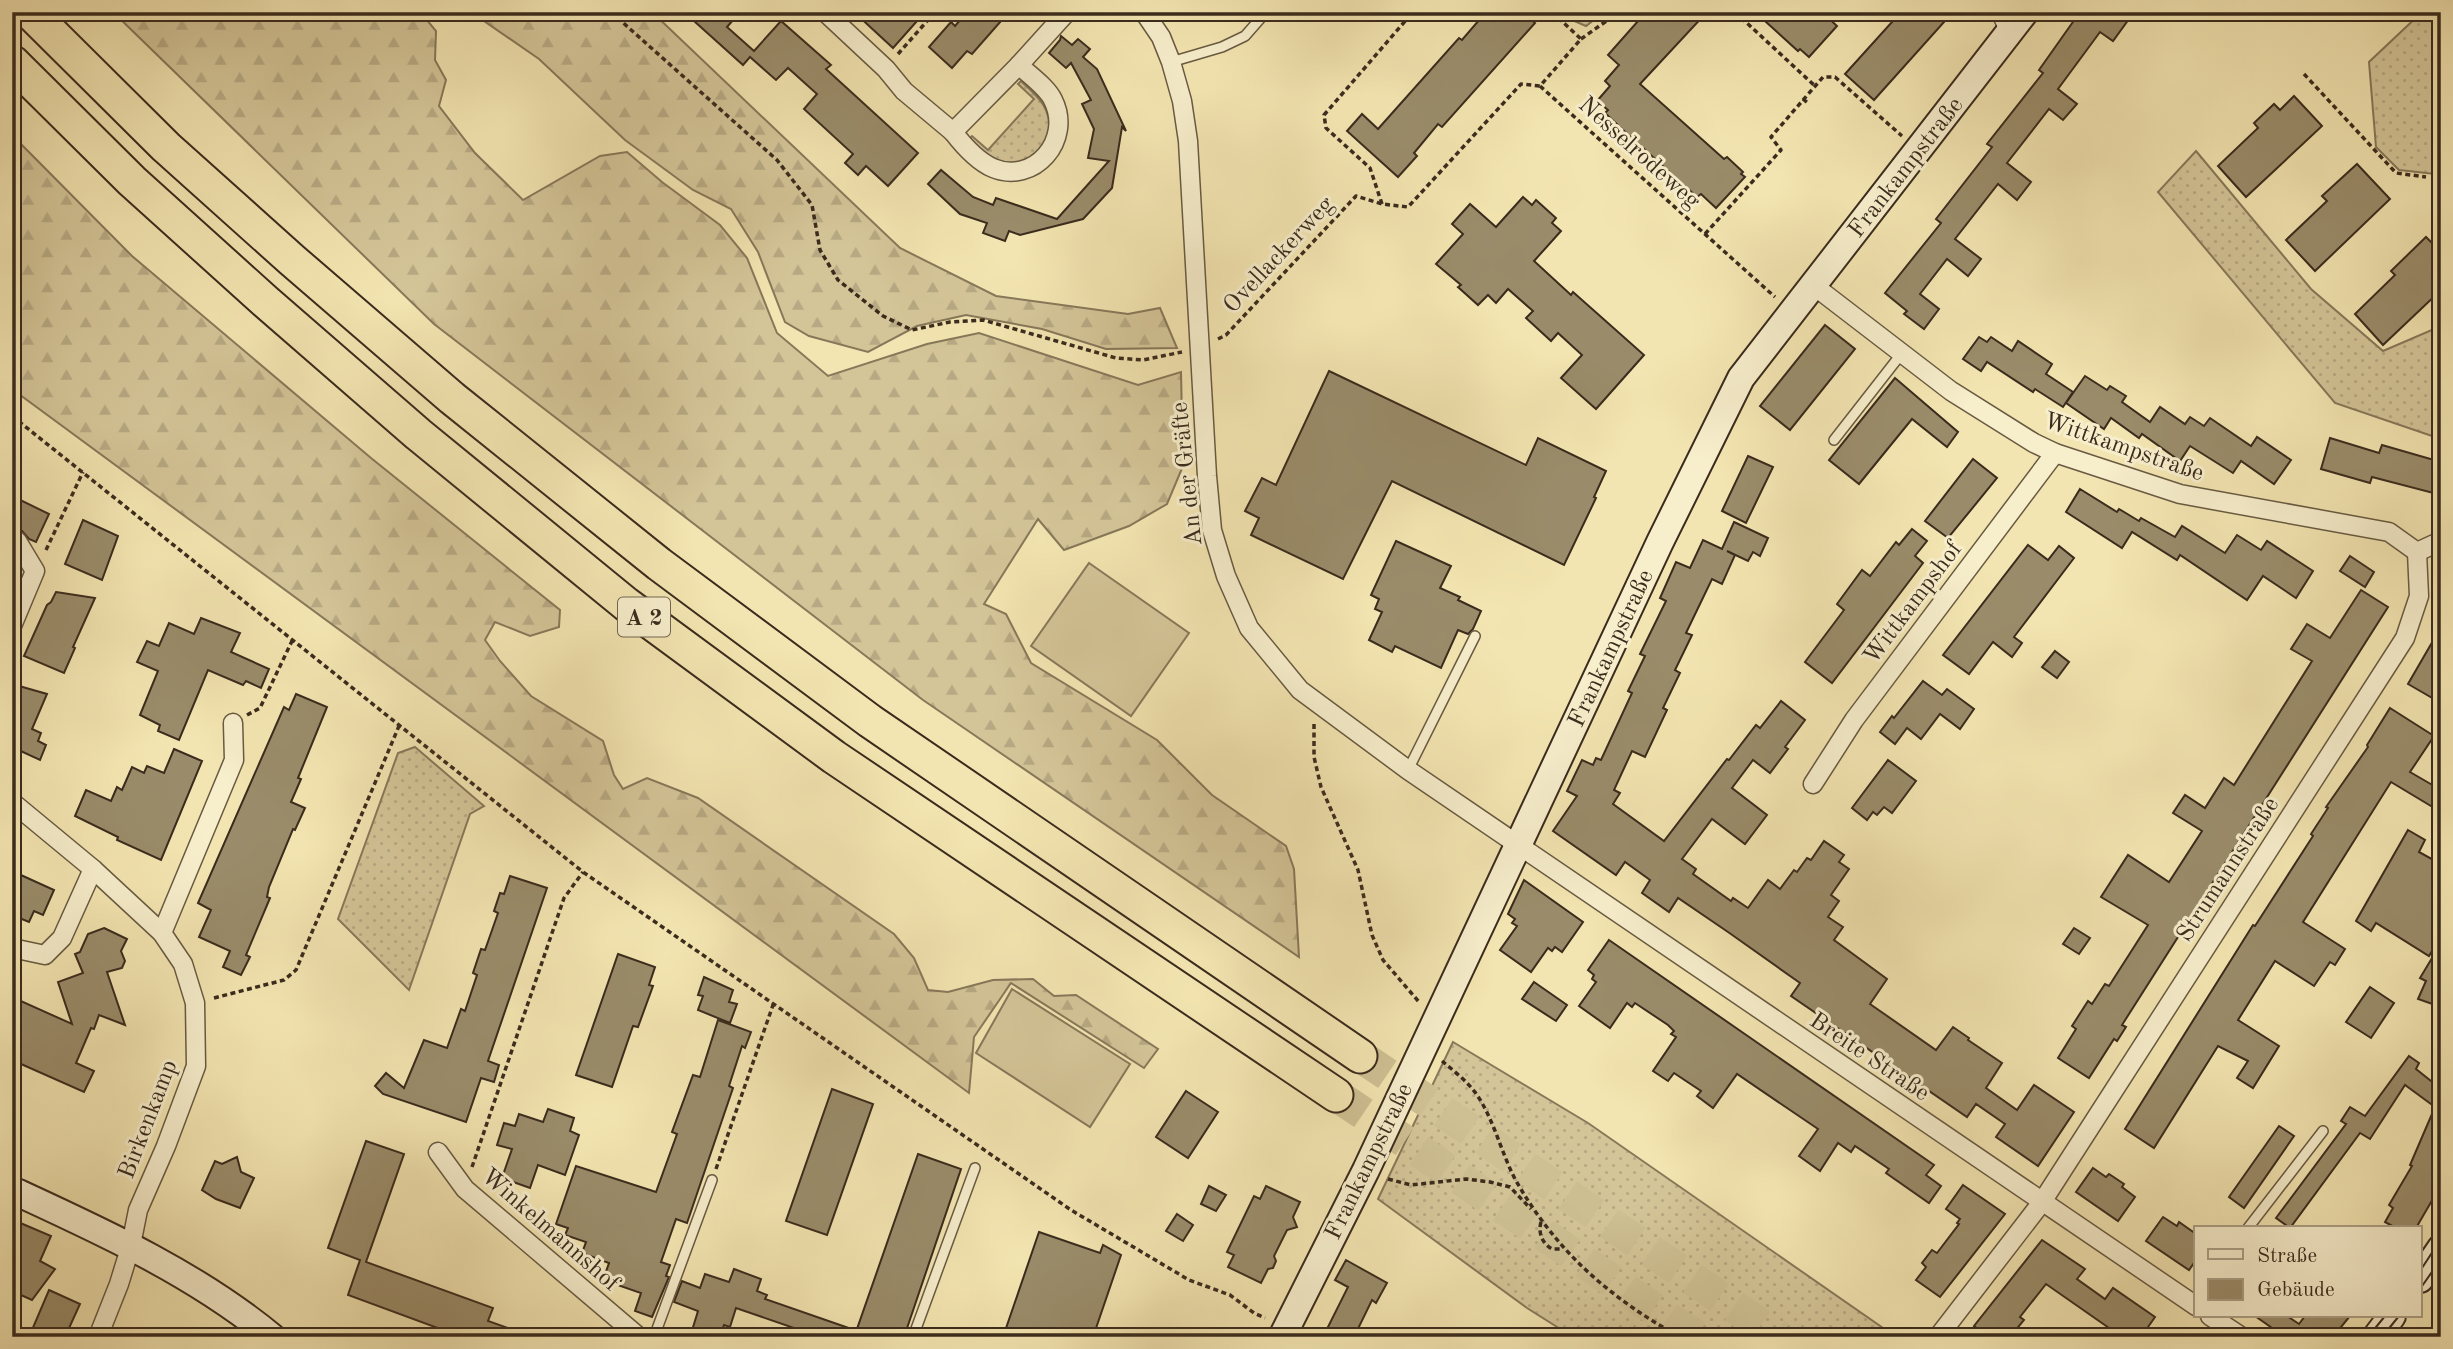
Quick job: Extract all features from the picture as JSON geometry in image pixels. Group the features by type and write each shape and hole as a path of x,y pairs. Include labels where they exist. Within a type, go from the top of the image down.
{"highway":[{"name":"A 2","path":"30,12 166,147 292,260 452,398 659,564 870,721 1360,1056"},
{"name":"A 2","path":"12,62 132,181 265,302 418,434 626,604 834,757 1336,1095"}],"street":[{"path":"825,12 886,69 904,91 953,132 965,148 993,168 1018,172 1041,161 1057,141 1060,122 1053,98 1019,65"},
{"path":"953,132 1067,12"},
{"name":"An der Gräfte","path":"1143,12 1161,37 1182,101 1188,141 1198,348 1212,530 1226,576 1249,628 1300,690 1517,846"},
{"name":"Frankampstraße","path":"1284,1333 1366,1170 1660,542 1741,378 1814,285 2001,24 2025,12"},
{"name":"Wittkampstraße","path":"1814,285 1951,391 2034,443 2055,453 2180,494 2389,532 2417,552"},
{"name":"Wittkampshof","path":"1813,785 1854,720 2055,453"},
{"path":"12,626 36,571 17,541"},
{"path":"2417,552 2441,541"},
{"name":"Strumannstraße","path":"1938,1337 2042,1202 2405,638 2419,596 2417,552"},
{"path":"162,933 233,760 233,723"},
{"name":"Birkenkamp","path":"12,802 93,869 162,933 183,964 195,1003 196,1066 138,1210 119,1284 98,1337"},
{"name":"Breite Straße","path":"1517,846 2042,1202 2194,1301"},
{"path":"12,948 45,955 62,937 93,869"},
{"name":"Winkelmannshof","path":"438,1152 465,1189 639,1337"},
{"path":"12,1190 131,1245 239,1310 272,1337"},
{"path":"2422,1276 2441,1248"},
{"path":"2213,1318 2242,1337"},
{"path":"2376,1337 2390,1318"}],"lane":[{"path":"1171,62 1222,47 1245,36 1266,12"},
{"path":"1834,440 1902,353"},
{"path":"1408,770 1475,636"},
{"path":"2250,1226 2323,1131"},
{"path":"913,1337 975,1168"},
{"path":"654,1337 712,1181"}],"path":[{"path":"611,12 778,160 812,205 820,250 838,280 883,316 912,330 950,322 983,320 1116,358 1143,360 1198,348"},
{"path":"886,69 935,12"},
{"path":"1382,205 1370,168 1326,128 1324,115 1413,12"},
{"path":"1552,12 1581,39"},
{"path":"1540,86 1581,39 1614,12"},
{"path":"1735,12 1815,86"},
{"path":"2304,74 2396,173 2428,177 2436,187 2440,182"},
{"path":"1705,235 1781,150 1770,137 1824,77 1835,77 1903,137"},
{"name":"Ovellackerweg","path":"1198,348 1226,335 1356,196 1382,205 1408,207 1521,84 1540,86"},
{"name":"Nesselrodeweg","path":"1540,86 1791,313"},
{"path":"1803,99 1809,104"},
{"path":"12,416 583,872 1071,1210 1189,1280 1230,1295 1284,1333"},
{"path":"36,571 84,472"},
{"path":"233,723 260,708 292,641"},
{"path":"1316,703 1314,757 1321,787 1358,870 1372,935 1383,960 1436,1022"},
{"path":"195,1003 284,980 296,970 399,726"},
{"path":"465,1189 564,898 583,872"},
{"path":"712,1181 773,1006"},
{"path":"1422,1048 1438,1058 1477,1095 1513,1175 1541,1222 1564,1248 1600,1284 1644,1317 1680,1337"},
{"path":"1366,1170 1411,1185 1465,1179 1510,1187 1535,1213"},
{"path":"1541,1222 1542,1241 1552,1249 1564,1248"}],"green space":[{"path":"113,12 431,12 426,19 436,31 435,60 446,80 439,106 475,153 523,200 600,156 627,152 720,225 747,258 777,333 828,376 927,344 979,333 1138,385 1181,372 1183,466 1167,504 1129,526 1064,550 1038,519 984,604 1006,614 1031,663 1157,740 1212,795 1286,846 1294,869 1299,957 923,700 434,324"},
{"path":"471,12 652,12 900,248 996,296 1128,314 1160,308 1177,348 1106,349 1042,329 966,315 917,326 868,352 809,336 785,322 758,252 731,209 693,190 625,140 539,59"},
{"path":"1564,12 1604,12 1586,26 1574,21"},
{"path":"2422,12 2441,12 2441,169 2435,174 2399,170 2376,147 2369,62"},
{"path":"1021,81 1044,106 1049,130 1046,140 1034,156 1016,163 1000,162 969,139 972,136 988,150 1034,99 1018,84"},
{"path":"12,135 132,256 371,458 560,610 559,627 530,636 495,622 485,640 531,696 603,741 614,775 623,789 647,778 698,798 894,934 914,958 928,990 948,992 993,980 1033,979 1054,996 1076,995 1158,1049 1144,1068 1011,983 974,1037 969,1093 12,389"},
{"path":"2196,151 2311,289 2383,351 2441,326 2441,439 2335,403 2158,192"},
{"path":"1089,563 1189,633 1131,716 1031,646"},
{"path":"415,747 484,806 470,814 409,990 338,919 398,753"},
{"path":"1012,989 1130,1064 1090,1127 976,1053"},
{"path":"1453,1042 1588,1123 1896,1337 1573,1337 1527,1308 1378,1199"}],"building":[{"path":"684,12 740,12 727,27 754,51 781,21 831,65 826,69 918,153 888,186 866,166 858,175 845,163 853,154 804,109 817,94 788,68 776,80 750,57 743,65"},
{"path":"854,12 907,12 917,21 893,48"},
{"path":"967,12 992,12 1001,21 972,54 967,51 952,68 929,47 951,22 955,26"},
{"path":"1486,12 1522,12 1535,23 1442,127 1438,124 1414,153 1417,156 1398,177 1347,131 1362,114 1378,129 1459,38 1462,40"},
{"path":"1646,12 1707,12 1640,84 1724,159 1727,157 1743,172 1741,174 1745,177 1716,208 1701,194 1697,197 1605,113 1608,110 1597,101 1610,86 1605,81 1619,65 1608,55"},
{"path":"1755,12 1822,12 1837,26 1809,57 1800,49 1798,51"},
{"path":"1901,12 1953,12 1874,100 1845,74"},
{"path":"2080,12 2134,12 2113,41 2100,32 2058,89 2077,104 2063,120 2049,109 2007,163 2031,182 2017,200 1998,184 1955,239 1981,259 1968,276 1947,259 1920,294 1939,309 1924,329 1904,314 1907,311 1885,293 1941,223 1936,219 1992,147 1987,144 2043,73 2039,70"},
{"path":"1061,36 1072,45 1078,39 1090,49 1083,57 1097,69 1126,131 1122,127 1112,188 1083,219 1020,235 1009,231 1005,241 983,233 987,223 960,214 928,184 941,170 973,197 993,205 996,198 1057,219 1109,161 1088,158 1094,129 1082,104 1091,100 1071,63 1066,68 1049,53"},
{"path":"2294,96 2322,126 2246,197 2218,166 2258,128 2254,123 2274,104 2280,110"},
{"path":"2357,164 2390,199 2315,271 2286,240 2327,201 2322,196"},
{"path":"1523,197 1532,205 1536,200 1556,218 1552,223 1561,231 1534,261 1644,355 1596,409 1561,378 1582,355 1558,333 1551,341 1526,318 1533,311 1508,289 1496,303 1488,295 1478,305 1458,287 1461,285 1436,264 1463,234 1452,224 1470,204 1496,227"},
{"path":"2426,237 2441,252 2441,290 2383,345 2355,314 2395,275 2391,271"},
{"path":"1825,325 1855,349 1790,430 1760,406"},
{"path":"1979,337 1987,342 1991,337 2012,351 2018,341 2052,364 2046,374 2073,392 2063,407 2035,389 2033,392 1987,362 1981,371 1963,359"},
{"path":"1329,371 1526,465 1538,438 1606,471 1564,565 1392,481 1343,579 1251,535 1259,518 1245,511 1262,478 1276,485"},
{"path":"2085,376 2107,390 2110,386 2126,396 2122,402 2150,422 2160,407 2185,424 2190,417 2204,426 2210,418 2251,446 2257,437 2291,460 2274,484 2241,461 2233,473 2190,446 2180,461 2142,434 2139,438 2111,418 2104,429 2066,403"},
{"path":"1895,378 1958,432 1947,447 1912,419 1859,484 1829,460"},
{"path":"2330,438 2379,453 2382,445 2441,462 2441,495 2372,477 2370,483 2321,469"},
{"path":"1748,456 1773,467 1746,523 1722,511"},
{"path":"1973,459 1997,478 1948,538 1925,521"},
{"path":"2080,489 2117,512 2119,509 2139,521 2141,518 2175,537 2182,526 2225,553 2237,535 2261,550 2267,541 2313,571 2296,598 2263,576 2247,600 2180,555 2177,560 2132,532 2122,548 2066,512"},
{"path":"12,496 49,514 36,542 22,531 12,531"},
{"path":"83,520 118,536 102,580 65,564"},
{"path":"1734,522 1768,538 1760,556 1753,552 1748,561 1727,551 1735,555 1722,584 1712,579 1686,633 1692,635 1675,670 1680,673 1663,708 1667,710 1645,757 1632,751 1614,790 1620,793 1613,804 1664,841 1727,759 1729,760 1756,725 1760,728 1781,701 1805,720 1770,773 1753,760 1732,788 1767,815 1745,844 1712,819 1682,859 1696,869 1693,874 1731,901 1733,898 1748,908 1768,880 1780,889 1794,870 1797,872 1807,858 1811,860 1824,841 1844,855 1839,862 1849,869 1831,895 1839,901 1828,917 1843,927 1834,940 1887,979 1870,1004 1936,1050 1953,1027 1969,1038 1968,1040 2002,1063 1986,1088 2017,1110 2034,1085 2074,1112 2038,1166 1996,1137 2005,1124 1976,1104 1967,1117 1791,996 1800,983 1728,932 1678,898 1669,912 1642,893 1650,880 1625,862 1616,875 1553,831 1577,796 1567,791 1582,760 1593,765 1596,758 1601,760 1632,693 1628,691 1645,656 1640,654 1666,601 1660,598 1676,562 1690,568 1703,540 1722,549"},
{"path":"1912,529 1927,541 1915,556 1923,563 1832,683 1805,662 1844,610 1837,604 1862,570 1870,576 1896,542 1899,545"},
{"path":"1396,541 1451,566 1440,588 1481,611 1468,634 1458,630 1441,668 1395,646 1392,652 1369,640 1382,612 1375,609 1379,599 1371,595"},
{"path":"2028,545 2048,560 2059,546 2074,558 2014,637 2022,643 2012,657 1993,642 1969,674 1943,655"},
{"path":"2350,556 2374,572 2365,587 2340,571"},
{"path":"2361,590 2388,607 2122,1025 2126,1027 2117,1041 2114,1039 2089,1078 2058,1058 2076,1029 2072,1026 2088,1001 2092,1004 2105,984 2109,986 2148,925 2101,897 2128,855 2169,882 2202,831 2173,813 2185,795 2205,808 2224,778 2234,785 2312,661 2291,649 2307,624 2330,638"},
{"path":"56,592 95,598 64,673 24,656 47,605"},
{"path":"201,618 240,633 231,652 269,669 261,688 246,681 243,685 208,670 179,740 158,731 160,725 140,715 158,671 137,662 147,641 159,646 169,623 194,634"},
{"path":"2441,627 2441,703 2408,684"},
{"path":"2055,651 2069,662 2057,678 2042,667"},
{"path":"1923,681 1942,695 1947,689 1974,709 1960,729 1940,714 1921,739 1907,728 1895,744 1880,732"},
{"path":"12,684 47,694 32,729 41,733 38,741 46,745 40,760 12,747"},
{"path":"296,694 327,707 291,802 305,808 295,830 293,829 269,887 267,897 270,898 246,955 250,957 241,975 223,967 230,951 199,937 211,910 198,903 284,707 289,710"},
{"path":"2390,708 2434,736 2410,772 2441,790 2441,812 2391,782 2303,922 2345,949 2335,965 2330,962 2314,986 2275,961 2238,1020 2279,1046 2253,1088 2237,1078 2248,1061 2218,1046 2154,1148 2125,1129 2253,925 2255,926 2313,836 2311,834 2328,808 2326,807 2368,747"},
{"path":"174,749 202,761 161,860 117,840 118,837 75,816 86,790 111,801 117,787 122,790 132,767 144,773 147,766 164,773"},
{"path":"1888,760 1916,781 1892,813 1884,807 1877,815 1873,812 1867,820 1852,808"},
{"path":"2408,830 2425,840 2419,852 2441,864 2441,936 2429,956 2376,923 2371,931 2356,921"},
{"path":"12,871 54,890 43,915 34,911 29,922 12,915"},
{"path":"510,876 547,888 488,1061 499,1065 494,1082 481,1078 466,1122 383,1094 375,1086 386,1073 404,1088 424,1040 447,1048 461,1009 465,1011 477,975 473,973 481,949 485,950 498,913 494,911 500,893 504,894"},
{"path":"1524,880 1583,922 1562,952 1555,947 1552,951 1548,948 1531,972 1500,950 1517,926 1512,923 1515,919 1508,914"},
{"path":"104,928 127,939 121,951 125,961 122,968 107,972 125,1025 99,1015 94,1029 91,1028 76,1063 94,1071 84,1092 12,1060 12,997 72,1024 58,982 83,973 75,954 80,952 88,934"},
{"path":"2074,928 2090,938 2079,954 2063,944"},
{"path":"1609,940 1934,1165 1926,1175 1941,1186 1929,1203 1886,1173 1889,1169 1855,1146 1851,1152 1838,1143 1820,1171 1799,1156 1818,1129 1737,1074 1713,1108 1697,1096 1701,1091 1674,1073 1668,1081 1653,1071 1676,1037 1671,1034 1674,1031 1668,1025 1635,1003 1632,1007 1627,1003 1610,1028 1579,1006 1596,982 1592,979 1594,975 1588,970"},
{"path":"2441,943 2441,1007 2418,999 2426,981 2420,978"},
{"path":"618,954 655,967 649,985 653,986 638,1027 633,1026 612,1087 576,1075"},
{"path":"704,977 733,990 729,1002 737,1004 730,1023 698,1010 703,996 698,995"},
{"path":"1534,982 1567,1005 1556,1021 1522,999"},
{"path":"2370,987 2394,1003 2371,1038 2346,1022"},
{"path":"718,1020 751,1032 745,1048 742,1046 729,1086 733,1088 687,1223 676,1219 661,1262 670,1265 666,1276 669,1277 652,1317 635,1311 641,1293 603,1280 609,1263 582,1253 586,1242 565,1235 568,1228 556,1224 576,1166 656,1192 677,1134 672,1132 693,1075 700,1077"},
{"path":"2409,1056 2419,1063 2416,1069 2441,1089 2441,1185 2417,1226 2392,1226 2385,1222 2393,1208 2389,1205 2412,1166 2410,1165 2435,1107 2405,1085 2370,1139 2360,1133 2291,1226 2276,1218 2346,1124 2341,1121 2350,1107 2365,1116"},
{"path":"832,1089 873,1104 827,1235 786,1221"},
{"path":"1186,1091 1218,1112 1188,1158 1156,1137"},
{"path":"548,1109 574,1118 570,1131 579,1135 565,1175 538,1165 530,1188 502,1178 512,1149 497,1145 504,1123 515,1126 519,1114 543,1122"},
{"path":"2279,1126 2294,1136 2244,1208 2229,1197"},
{"path":"366,1141 404,1154 366,1262 493,1308 488,1321 525,1334 524,1337 462,1337 348,1295 360,1260 328,1248"},
{"path":"918,1154 961,1169 904,1337 880,1337 857,1329"},
{"path":"237,1157 241,1172 254,1178 240,1208 216,1199 202,1190 215,1161 222,1164"},
{"path":"2093,1168 2124,1184 2122,1187 2135,1197 2118,1221 2076,1192"},
{"path":"1963,1185 2005,1214 1940,1297 1916,1280 1926,1267 1922,1263 1932,1250 1937,1253 1959,1224 1957,1223 1960,1219 1946,1209"},
{"path":"1209,1186 1226,1195 1216,1211 1201,1204"},
{"path":"1266,1186 1300,1202 1293,1217 1297,1227 1287,1230 1274,1256 1276,1261 1273,1268 1268,1269 1261,1283 1228,1267 1234,1255 1227,1252 1254,1196 1260,1199"},
{"path":"1177,1214 1193,1225 1183,1241 1166,1231"},
{"path":"2163,1217 2177,1226 2179,1222 2194,1233 2194,1263 2189,1270 2146,1241"},
{"path":"18,1222 51,1236 40,1261 55,1269 32,1300 12,1291 12,1236"},
{"path":"1039,1232 1100,1253 1103,1245 1121,1255 1093,1337 1003,1337"},
{"path":"2042,1240 2085,1269 2077,1279 2105,1299 2113,1288 2155,1317 2141,1337 2122,1337 2046,1284 2020,1317 2024,1320 2010,1337 1988,1337 1974,1326"},
{"path":"1346,1260 1387,1283 1376,1303 1372,1300 1354,1337 1323,1337 1348,1287 1335,1280"},
{"path":"734,1269 761,1279 757,1291 767,1295 765,1299 866,1334 866,1337 820,1337 736,1308 730,1327 724,1325 720,1337 690,1337 698,1311 674,1302 682,1281 700,1288 705,1274 729,1282"},
{"path":"49,1290 80,1304 65,1337 29,1337"},
{"path":"2258,1318 2290,1318 2299,1324 2304,1318 2348,1318 2333,1337 2285,1337"}],"tunnel":[{"path":"1360,1056 1779,1337"},
{"path":"1336,1095 1696,1337"}],"tram line":[{"path":"2422,1268 2441,1239"},
{"path":"2422,1286 2441,1259"},
{"path":"2368,1337 2383,1318"},
{"path":"2382,1337 2397,1318"}]}
